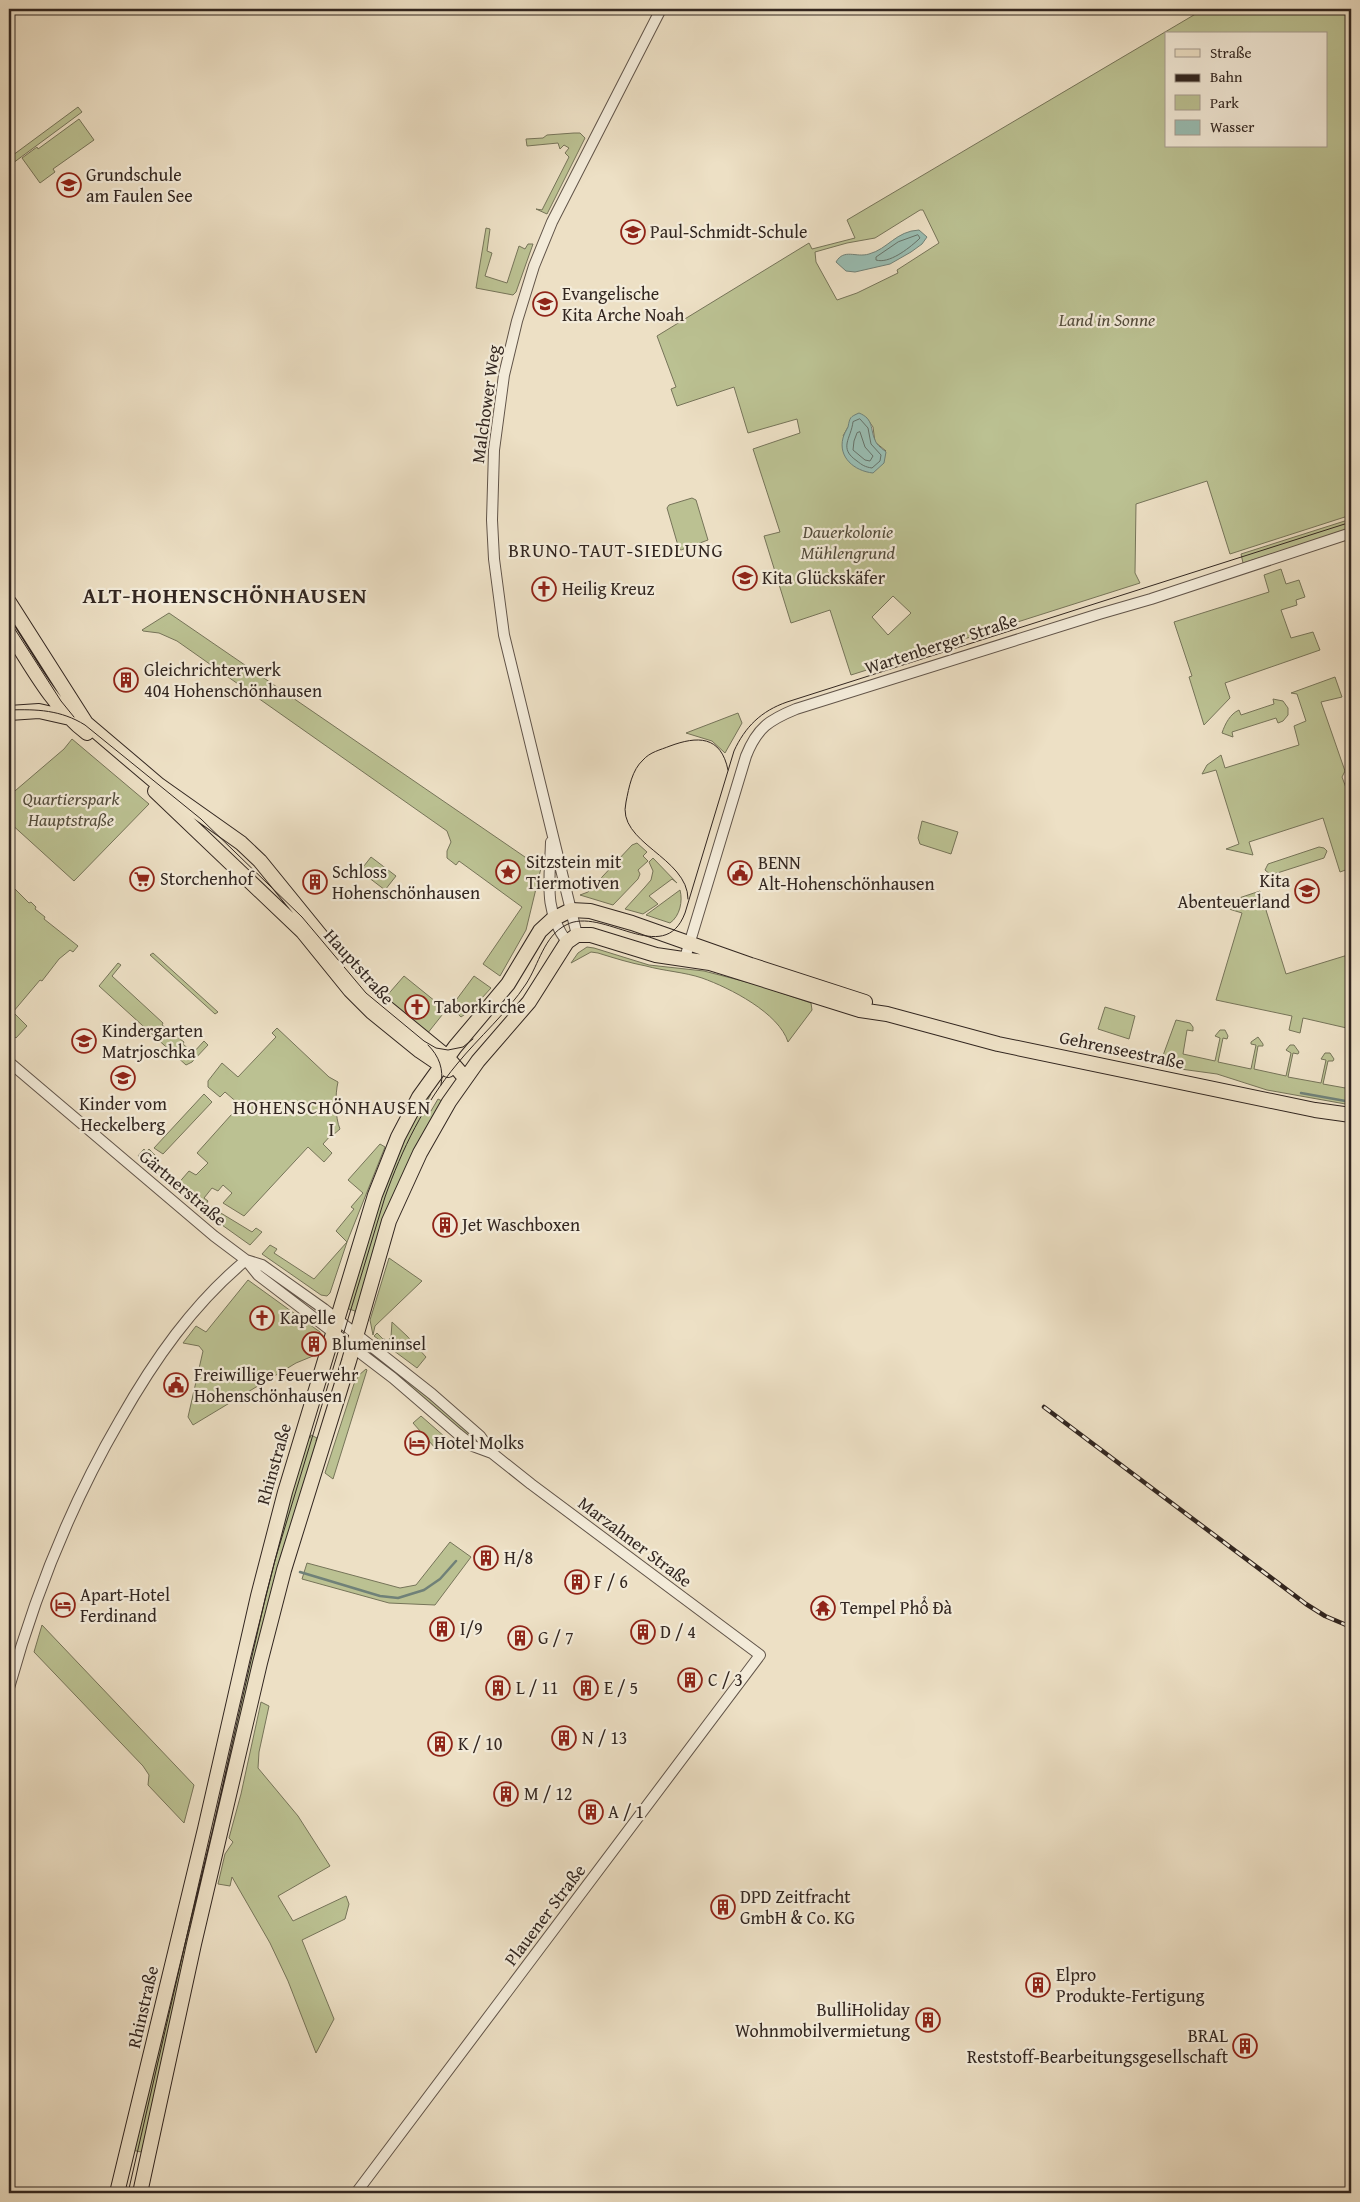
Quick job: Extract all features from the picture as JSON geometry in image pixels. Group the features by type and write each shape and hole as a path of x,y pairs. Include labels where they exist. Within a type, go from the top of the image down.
{"main road":[{"name":"Hauptstraße","path":"9,602 85,721 163,793 310,940 343,982 372,1012 465,1078"},
{"name":"Hauptstraße","path":"9,630 49,693 68,718 163,793 240,843 260,861 364,989 444,1062"},
{"path":"39,711 57,679"},
{"name":"Hauptstraße","path":"9,713 39,711 85,721"},
{"path":"274,905 280,903 286,893"},
{"path":"444,1062 504,989 523,962 535,938 553,919 571,910 590,911 689,943"},
{"path":"465,1078 529,1002 572,939 591,936 656,955 685,958"},
{"name":"Gehrenseestraße","path":"689,943 865,1002 887,1014"},
{"name":"Gehrenseestraße","path":"685,958 710,963 860,1010 887,1014 1005,1045 1315,1110 1351,1115"},
{"name":"Rhinstraße","path":"140,2193 217,1844 284,1570 345,1334 384,1168 398,1137 420,1097 444,1062"},
{"name":"Rhinstraße","path":"117,2193 209,1813 258,1596 285,1492 345,1334 378,1254 397,1200 429,1135 465,1078"}],"street":[{"name":"Malchower Weg","path":"572,939 571,910 512,673 497,594 492,520 497,423 504,375 512,340 540,252 572,182 661,9"},
{"name":"Wartenberger Straße","path":"685,958 746,756 756,736 773,719 796,709 1151,599 1351,533"},
{"name":"Malchower Weg","path":"551,830 549,884 553,919 572,939"},
{"name":"Gärtnerstraße","path":"9,1062 199,1224 246,1260 262,1265 345,1334"},
{"path":"9,1688 31,1614 55,1551 101,1452 140,1386 175,1335 203,1301 246,1260"},
{"name":"Marzahner Straße","path":"345,1334 458,1434 474,1446 492,1453 530,1484 760,1655"},
{"name":"Plauener Straße","path":"356,2193 760,1655"}],"green space":[{"name":"Land in Sonne","path":"1204,9 1351,9 1351,515 1230,554 1207,481 1136,504 1135,573 1140,583 851,675 830,610 791,623 764,536 780,532 753,449 800,433 797,419 748,433 734,387 677,406 671,389 676,387 657,336 809,243 812,249 855,238 847,220 1165,32 1165,148 1328,148 1328,32 1165,32","holes":["920,210 923,210 939,243 897,270 898,273 857,293 837,300 816,262 815,252 875,238","866,417 873,427 875,442 886,451 843,436 848,427","893,596 911,613 888,635 872,617"]},
{"path":"78,107 82,112 9,166 9,158"},
{"path":"79,119 94,140 53,169 55,172 40,183 22,158 37,147 38,149"},
{"path":"580,133 585,138 547,214 536,209 542,210 569,157 565,153 569,148 564,145 560,149 558,143 527,146 526,139 543,138 547,135"},
{"path":"486,228 490,229 487,251 492,253 485,276 507,283 519,246 525,249 528,244 533,244 516,292 513,295 476,288"},
{"path":"692,498 696,500 708,540 681,550 679,549 667,508 669,505"},
{"path":"1351,519 1351,529 1243,563 1241,554"},
{"path":"1281,569 1286,584 1299,580 1305,597 1296,600 1297,605 1281,610 1291,638 1313,632 1320,650 1225,683 1230,698 1204,725 1189,677 1192,676 1174,622 1269,592 1264,575"},
{"path":"169,613 541,868 526,930 500,976 483,964 522,907 459,861 456,865 447,858 447,851 451,842 447,831 177,641 159,633 142,630"},
{"path":"1335,677 1342,697 1321,702 1345,771 1342,777 1351,801 1351,868 1340,872 1323,818 1249,842 1253,855 1226,849 1239,844 1216,770 1202,774 1207,765 1221,755 1225,768 1299,745 1294,726 1306,721 1297,694 1291,693"},
{"path":"1273,699 1283,701 1288,708 1288,715 1283,721 1278,723 1276,718 1232,732 1233,737 1222,733 1228,720 1239,710 1241,715 1274,704"},
{"path":"738,713 742,723 725,753 712,741 686,733"},
{"name":"Quartierspark Hauptstraße","path":"72,739 149,804 74,881 9,822 9,796 64,749"},
{"path":"922,821 958,832 951,854 920,844 918,838"},
{"path":"637,843 647,852 643,856 648,861 638,870 640,874 638,879 613,905 580,895 588,892 632,845"},
{"path":"1319,847 1327,851 1324,858 1271,875 1265,870 1268,864"},
{"path":"371,857 396,876 385,890 360,871"},
{"path":"653,858 677,883 672,879 649,896 658,904 643,914 625,909 651,880 653,871 649,862"},
{"path":"10,884 29,903 31,902 36,907 35,909 45,917 44,919 78,946 73,952 70,950 59,959 42,981 40,980 13,1012 27,1026 16,1038 9,1032"},
{"path":"680,890 680,908 670,923 646,915"},
{"path":"1260,891 1286,974 1351,954 1351,1029 1303,1018 1300,1033 1289,1030 1292,1016 1216,1000 1242,913 1216,905 1218,901 1236,899"},
{"path":"587,947 649,965 704,971 758,985 811,1003 812,1010 788,1042 783,1031 775,1021 752,1003 726,988 702,978 591,952 571,963 578,953"},
{"path":"153,953 218,1012 215,1014 150,955"},
{"path":"118,963 121,965 112,976 163,1023 162,1025 184,1042 183,1044 193,1053 204,1041 208,1045 192,1062 186,1065 99,986"},
{"path":"404,976 446,1010 427,1034 384,999"},
{"path":"474,976 491,988 471,1010 461,1017 451,1007"},
{"path":"1105,1007 1135,1016 1129,1039 1098,1029"},
{"path":"1176,1020 1190,1023 1193,1027 1193,1031 1187,1030 1183,1054 1215,1061 1220,1038 1215,1036 1220,1030 1225,1030 1228,1036 1227,1039 1223,1038 1218,1062 1251,1069 1256,1045 1251,1044 1251,1042 1258,1037 1263,1046 1258,1046 1254,1069 1286,1076 1291,1053 1286,1050 1290,1045 1294,1045 1299,1052 1298,1054 1293,1053 1288,1077 1321,1083 1326,1060 1321,1059 1325,1053 1330,1053 1334,1059 1333,1061 1328,1061 1323,1084 1351,1089 1351,1105 1267,1090 1217,1074 1166,1067 1161,1061"},
{"path":"277,1028 329,1077 338,1082 336,1106 340,1129 332,1134 323,1144 332,1153 324,1162 308,1147 244,1216 223,1203 232,1193 223,1185 218,1191 212,1188 204,1198 208,1201 206,1204 252,1232 256,1228 262,1232 250,1245 215,1220 138,1156 144,1149 146,1152 149,1149 157,1158 158,1170 176,1186 189,1171 196,1175 208,1163 197,1153 240,1105 225,1092 220,1097 208,1087 208,1081 222,1063 238,1077 276,1037 272,1033"},
{"path":"427,1092 431,1094 424,1107 431,1111 438,1099 442,1101 414,1152 402,1179 374,1259 358,1316 355,1314 355,1311 346,1308 387,1174"},
{"path":"204,1094 212,1102 163,1154 154,1148"},
{"path":"380,1144 385,1147 347,1242 336,1231 354,1209 351,1207 363,1193 348,1180"},
{"path":"347,1242 330,1293 327,1296 321,1295 262,1254 270,1245 277,1249 274,1253 314,1279"},
{"path":"389,1258 422,1281 375,1326 373,1335 370,1320"},
{"path":"248,1280 320,1332 321,1344 312,1338 307,1344 315,1350 313,1356 296,1363 193,1425 188,1417 203,1351 199,1346 183,1343 196,1326 206,1332"},
{"path":"392,1322 426,1357 417,1368 374,1336 377,1333 383,1339 388,1340 391,1337"},
{"path":"366,1369 333,1479 325,1473 354,1384 359,1375"},
{"path":"406,1378 480,1439 477,1443 408,1384 405,1381"},
{"path":"421,1416 445,1437 445,1440 436,1449 413,1423"},
{"path":"311,1435 317,1438 316,1441 319,1442 220,1812 213,1811 267,1580 306,1437 310,1438"},
{"path":"450,1542 471,1557 435,1605 389,1603 302,1579 307,1563 400,1588 416,1585"},
{"path":"42,1625 194,1785 184,1823 148,1785 149,1775 143,1766 34,1652"},
{"path":"261,1702 269,1706 259,1752 258,1768 298,1816 330,1866 278,1896 293,1921 346,1896 349,1904 345,1919 302,1940 334,2019 316,2053 288,1981 270,1943 232,1877 230,1886 218,1884 225,1854 233,1842 229,1838 241,1794"},
{"path":"206,1842 213,1844 146,2150 141,2152 132,2150"}],"water":[{"path":"919,230 927,237 922,244 890,264 855,272 846,271 836,262 843,255 847,254 864,255 876,252 904,233"},
{"path":"859,413 867,418 876,442 886,452 884,463 873,473 854,466 845,457 843,451 843,438 850,419"}],"waterway":[{"path":"1301,1093 1351,1102"},
{"path":"300,1572 380,1596 398,1598 424,1590 440,1579 456,1561"}],"tram line":[{"path":"128,2193 250,1660 275,1560 385,1197 415,1128 445,1079 518,995 531,976 547,943 558,930 566,925 581,921 597,923 648,936 663,936 675,929 685,913 734,751 743,734 769,710 787,702 1351,522"},
{"path":"9,620 61,701 74,717"},
{"path":"9,710 58,713 85,725 201,819 302,917 366,993 424,1041 436,1048 448,1050 463,1047 473,1039"},
{"path":"688,899 685,884 677,872 631,829 626,816 628,791 636,769 646,757 670,746 689,741 698,740 714,744 725,759 728,770"},
{"path":"428,1045 440,1063 441,1085"}],"railway":[{"path":"1044,1407 1306,1604 1325,1616 1351,1627"}],"place":[{"name":"Grundschule am Faulen See","path":"69,185"},
{"name":"Paul-Schmidt-Schule","path":"633,232"},
{"name":"Evangelische Kita Arche Noah","path":"545,304"},
{"name":"Kita Glückskäfer","path":"745,578"},
{"name":"Heilig Kreuz","path":"544,589"},
{"name":"Gleichrichterwerk 404 Hohenschönhausen","path":"126,680"},
{"name":"Sitzstein mit Tiermotiven","path":"508,872"},
{"name":"BENN Alt-Hohenschönhausen","path":"740,873"},
{"name":"Storchenhof","path":"142,879"},
{"name":"Schloss Hohenschönhausen","path":"315,882"},
{"name":"Kita Abenteuerland","path":"1307,891"},
{"name":"Taborkirche","path":"417,1007"},
{"name":"Kindergarten Matrjoschka","path":"84,1041"},
{"name":"Kinder vom Heckelberg","path":"123,1078"},
{"name":"Jet Waschboxen","path":"445,1225"},
{"name":"Kapelle","path":"262,1318"},
{"name":"Blumeninsel","path":"314,1344"},
{"name":"Freiwillige Feuerwehr Hohenschönhausen","path":"176,1385"},
{"name":"Hotel Molks","path":"417,1443"},
{"name":"H/8","path":"486,1558"},
{"name":"F / 6","path":"577,1582"},
{"name":"Apart-Hotel Ferdinand","path":"63,1605"},
{"name":"Tempel Phổ Đà","path":"823,1608"},
{"name":"I/9","path":"442,1629"},
{"name":"D / 4","path":"643,1632"},
{"name":"G / 7","path":"520,1638"},
{"name":"C / 3","path":"690,1680"},
{"name":"L / 11","path":"498,1688"},
{"name":"E / 5","path":"586,1688"},
{"name":"N / 13","path":"564,1738"},
{"name":"K / 10","path":"440,1744"},
{"name":"M / 12","path":"506,1794"},
{"name":"A / 1","path":"591,1812"},
{"name":"DPD Zeitfracht GmbH & Co. KG","path":"723,1907"},
{"name":"Elpro Produkte-Fertigung","path":"1038,1985"},
{"name":"BulliHoliday Wohnmobilvermietung","path":"928,2020"},
{"name":"BRAL Reststoff-Bearbeitungsgesellschaft","path":"1245,2046"}],"district":[{"name":"BRUNO-TAUT-SIEDLUNG","path":"616,550"},
{"name":"ALT-HOHENSCHÖNHAUSEN","path":"225,595"},
{"name":"HOHENSCHÖNHAUSEN I","path":"332,1118"}],"park label":[{"name":"Dauerkolonie Mühlengrund","path":"848,542"}]}
